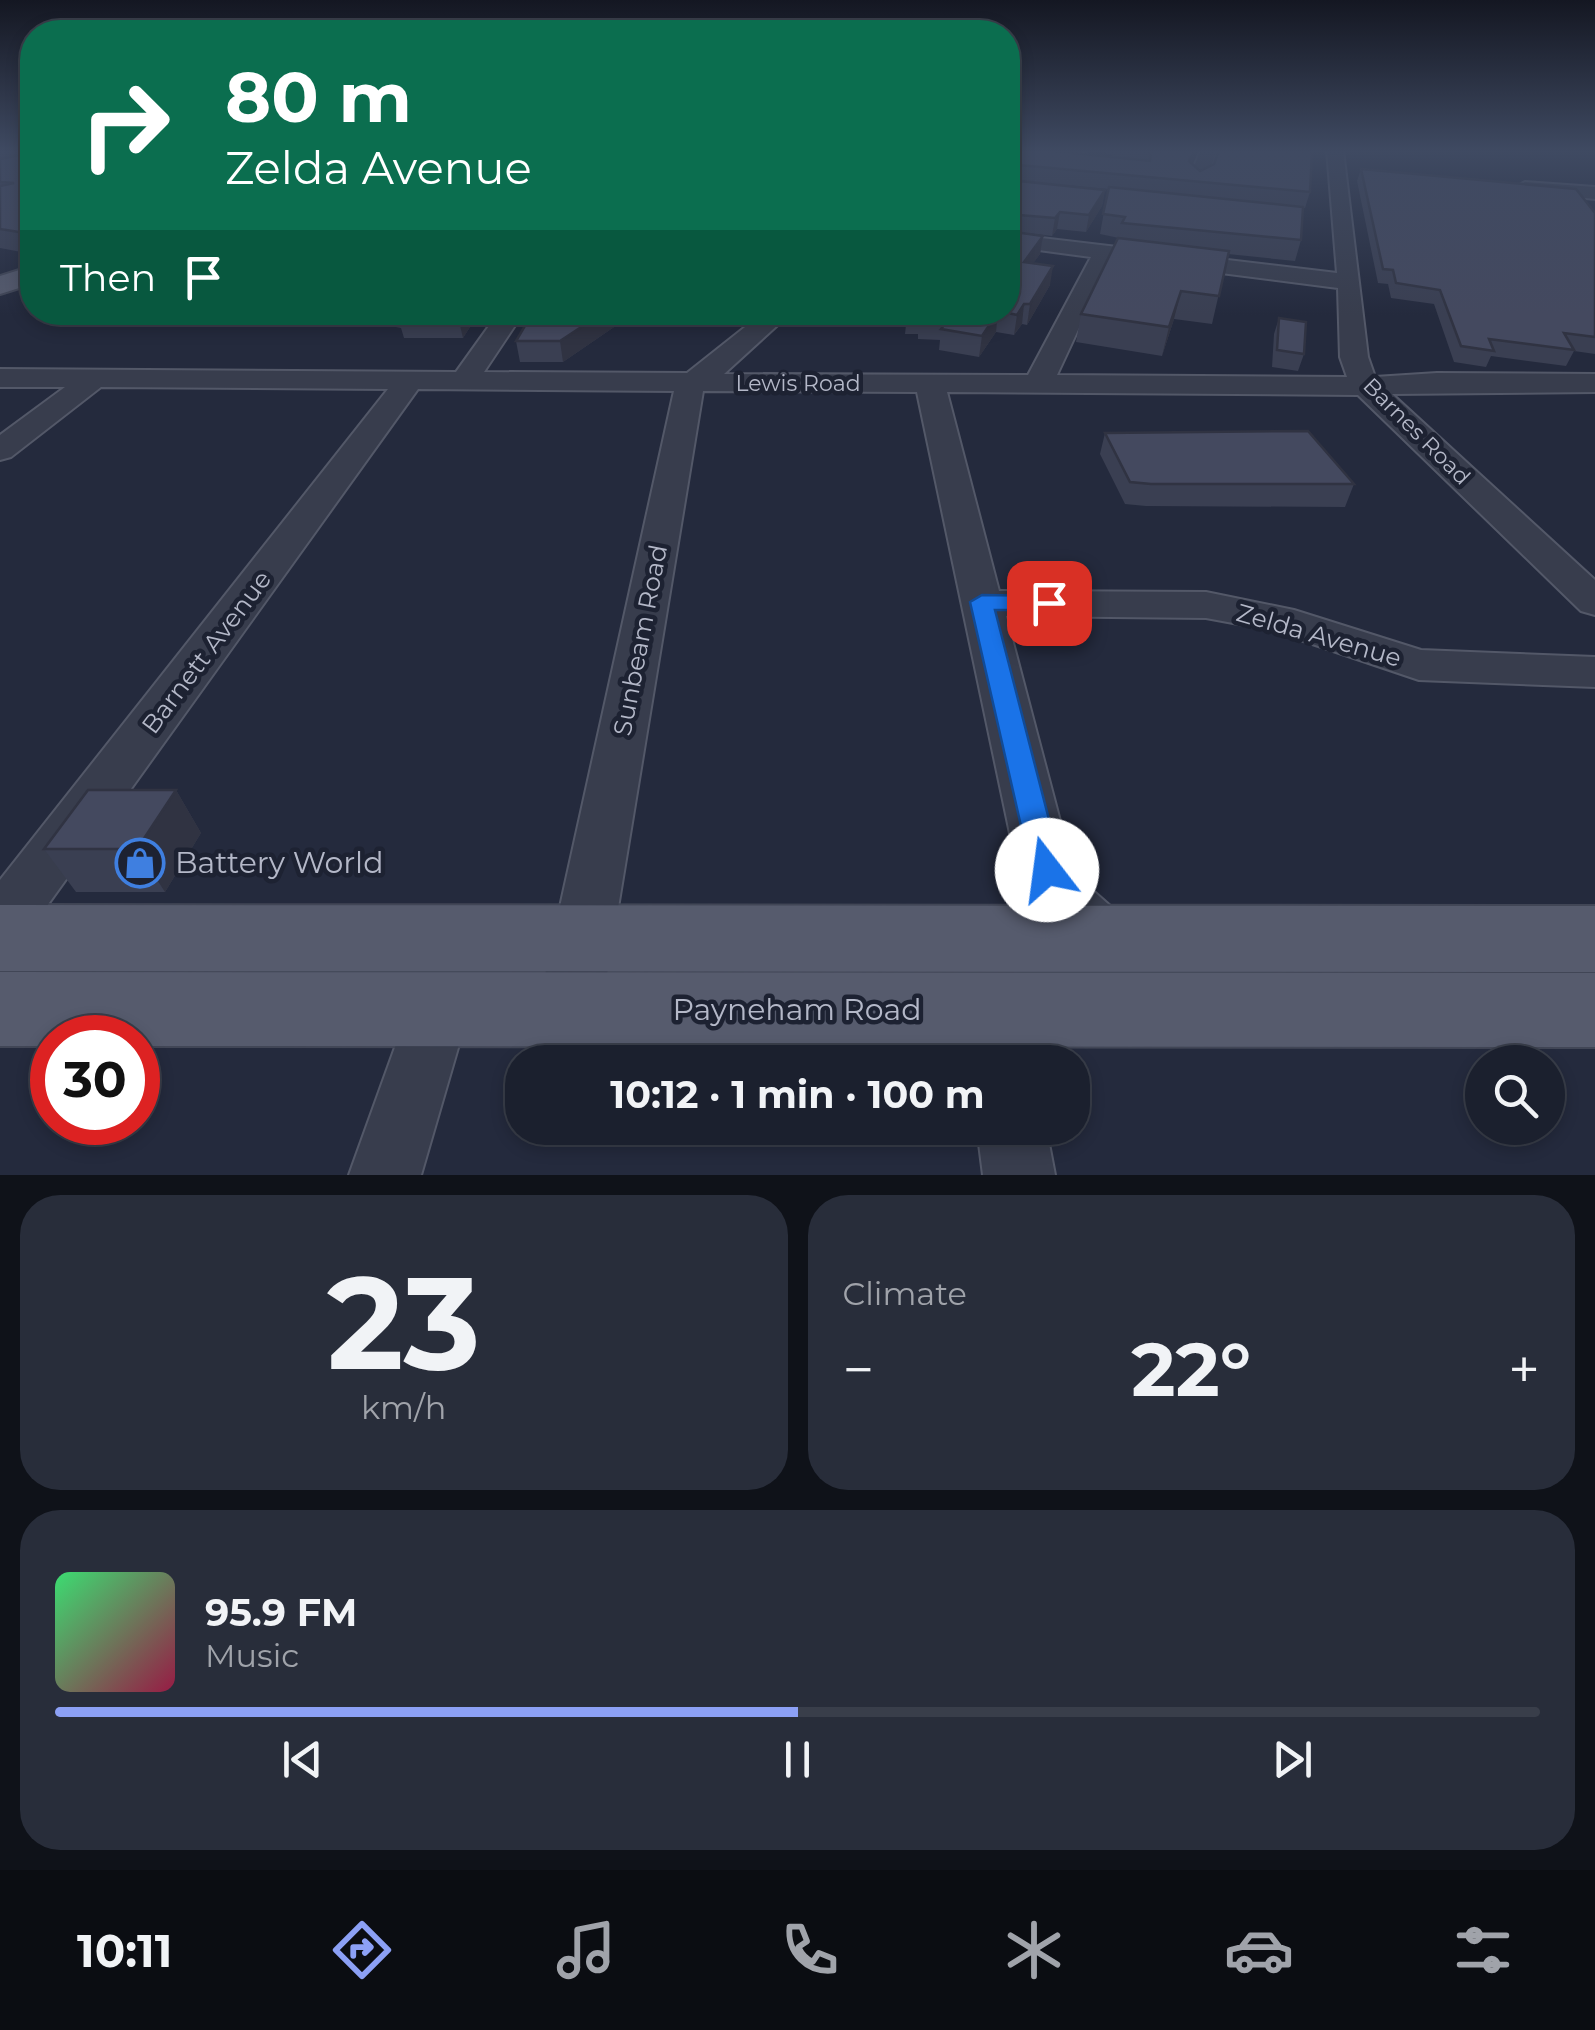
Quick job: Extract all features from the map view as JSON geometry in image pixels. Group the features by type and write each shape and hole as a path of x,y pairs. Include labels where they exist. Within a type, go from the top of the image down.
{"main road":[{"name":"Payneham Road","path":"0,938 576,974 997,1036 1595,1010"},
{"name":"Payneham Road","path":"0,1009 438,1010 576,974 1104,938 1595,939"}],"street":[{"name":"Barnes Road","path":"1335,205 1334,221 1350,282 1354,358 1363,384 1595,602"},
{"path":"1020,242 1350,282"},
{"path":"1038,384 1104,252"},
{"path":"466,378 503,325"},
{"path":"690,382 705,375 765,325"},
{"name":"Lewis Road","path":"0,378 466,378 930,384 1595,383"},
{"path":"0,450 95,378"},
{"name":"Barnett Avenue","path":"0,924 411,379"},
{"name":"Sunbeam Road","path":"576,974 690,382"},
{"path":"930,384 1048,881 1058,899 1104,938"},
{"name":"Zelda Avenue","path":"982,602 1206,605 1279,618 1418,665 1595,672"},
{"path":"385,1175 438,1010"},
{"path":"1015,1145 1020,1175"}],"building":[{"path":"0,205 20,205 20,232 0,229"},
{"path":"1020,205 1096,205 1089,215 1060,212 1055,218 1020,215"},
{"path":"1105,205 1303,207 1301,240 1122,223 1125,217 1103,214"},
{"path":"1369,205 1589,205 1595,213 1595,337 1564,333 1574,350 1489,339 1494,351 1461,346 1440,290 1396,283 1393,270 1383,269"},
{"path":"1020,233 1043,236 1024,262 1053,266 1030,304 1024,304 1020,310"},
{"path":"1118,238 1229,251 1219,296 1181,291 1169,327 1081,314"},
{"path":"1279,318 1306,322 1304,354 1277,350"},
{"path":"525,325 584,325 560,341 516,341"},
{"path":"944,325 989,325 982,336 941,329"},
{"path":"1308,431 1354,484 1130,482 1105,433"},
{"path":"88,790 176,790 137,849 44,849"}],"place":[{"name":"Battery World","path":"140,863"}],"route":[{"path":"1047,870 982,602 1049,603"}]}
